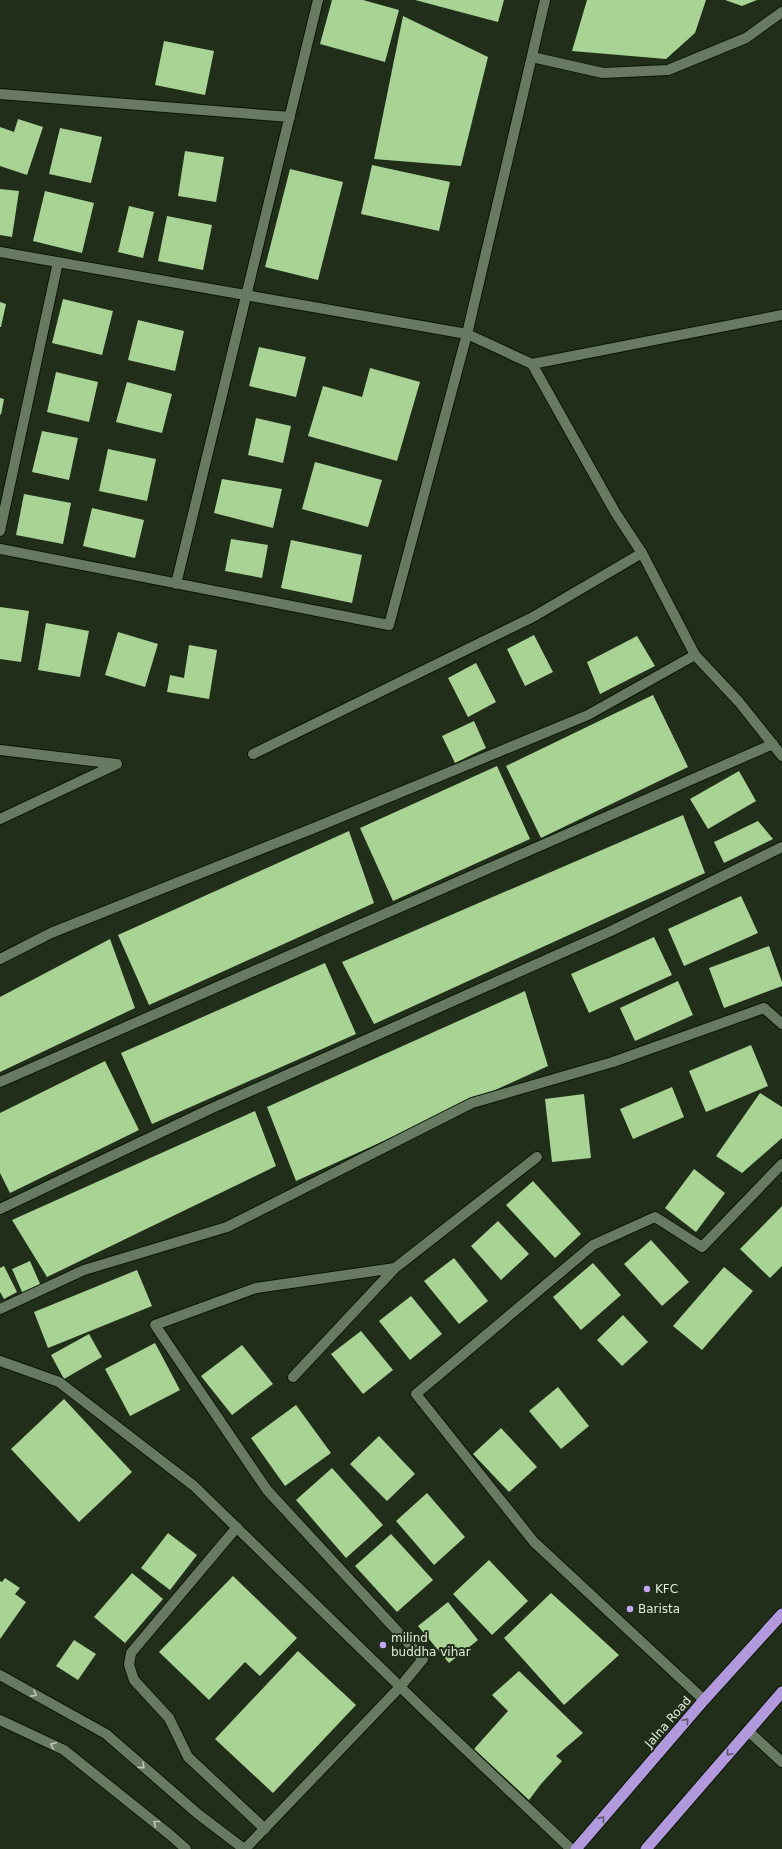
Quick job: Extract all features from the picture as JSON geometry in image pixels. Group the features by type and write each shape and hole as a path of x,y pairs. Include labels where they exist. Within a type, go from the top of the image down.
{"highway":[{"name":"Jalna Road","path":"576,1849 704,1700 782,1614"},
{"path":"646,1849 782,1692"}],"street":[{"path":"176,584 318,0"},
{"path":"0,550 389,625 467,334 545,0"},
{"path":"532,57 603,73 668,70 746,38 782,12"},
{"path":"0,94 290,117"},
{"path":"0,252 467,334 532,364 782,315"},
{"path":"0,531 58,262"},
{"path":"532,364 615,512 642,553 695,655 739,702 782,756"},
{"path":"253,754 533,617 642,553"},
{"path":"0,959 51,933 314,828 588,715 695,655"},
{"path":"0,1082 773,744"},
{"path":"0,750 117,764 0,819"},
{"path":"0,1209 210,1109 611,931 782,847"},
{"path":"0,1309 84,1270 227,1227 472,1103 613,1062 764,1008 782,1024"},
{"path":"293,1377 395,1268 537,1157"},
{"path":"704,1700 534,1542 416,1394 593,1245 655,1217 702,1247 782,1164"},
{"path":"0,1675 106,1734 198,1814 245,1849 265,1829 400,1687 423,1659 267,1490 155,1325 256,1288 395,1268"},
{"path":"0,1361 59,1382 194,1486 400,1687 572,1849"},
{"path":"237,1527 131,1653 129,1665 134,1680 169,1718 188,1757 265,1829"},
{"path":"0,1720 64,1750 170,1834 186,1849"},
{"path":"748,1731 782,1762"}],"building":[{"path":"332,0 363,0 399,10 385,62 320,44"},
{"path":"415,0 504,0 498,22"},
{"path":"587,0 706,0 695,33 666,59 572,51"},
{"path":"725,0 757,0 742,6"},
{"path":"403,16 488,57 461,166 374,159"},
{"path":"164,41 214,51 205,95 155,85"},
{"path":"18,119 43,127 27,175 0,166 0,127 14,132"},
{"path":"60,128 102,137 91,183 49,174"},
{"path":"185,151 224,157 216,202 178,196"},
{"path":"372,165 450,182 439,231 361,214"},
{"path":"290,169 343,182 318,280 265,267"},
{"path":"0,189 19,191 12,237 0,235"},
{"path":"45,191 94,203 82,253 33,241"},
{"path":"129,206 154,212 143,258 118,252"},
{"path":"167,216 212,225 203,270 158,261"},
{"path":"63,299 113,311 102,355 52,343"},
{"path":"0,302 6,304 1,327 0,327"},
{"path":"138,320 184,331 175,371 128,360"},
{"path":"259,347 306,357 296,397 249,386"},
{"path":"370,368 420,382 397,461 308,436 323,386 362,397"},
{"path":"56,372 98,382 89,422 47,412"},
{"path":"127,382 172,394 162,433 116,422"},
{"path":"0,398 4,399 1,415 0,414"},
{"path":"256,418 291,426 283,463 248,455"},
{"path":"42,431 78,438 69,480 32,472"},
{"path":"108,449 156,459 147,501 99,491"},
{"path":"315,462 382,480 368,527 302,509"},
{"path":"222,479 282,489 273,528 214,513"},
{"path":"24,494 71,503 63,544 16,535"},
{"path":"92,508 144,520 135,558 83,546"},
{"path":"231,539 268,545 262,578 225,571"},
{"path":"291,540 362,555 352,603 281,588"},
{"path":"0,607 29,611 21,662 0,659"},
{"path":"46,623 89,631 80,677 38,670"},
{"path":"118,632 158,644 145,687 105,675"},
{"path":"534,635 553,672 525,686 507,649"},
{"path":"637,636 655,666 600,694 587,662"},
{"path":"189,645 217,650 209,699 167,692 170,675 184,678"},
{"path":"476,663 496,702 468,717 448,678"},
{"path":"653,695 688,767 541,838 506,766"},
{"path":"474,721 486,748 455,763 442,736"},
{"path":"497,766 530,839 393,901 360,828"},
{"path":"739,771 756,801 708,829 690,799"},
{"path":"683,815 705,873 374,1024 342,962"},
{"path":"758,821 773,839 724,863 714,842"},
{"path":"349,831 374,903 149,1005 118,935"},
{"path":"741,896 758,933 684,966 668,929"},
{"path":"654,937 672,975 589,1013 571,974"},
{"path":"110,939 135,1008 0,1072 0,997"},
{"path":"769,946 782,982 782,986 724,1008 709,968"},
{"path":"325,963 356,1034 152,1124 121,1053"},
{"path":"678,981 693,1015 635,1041 620,1008"},
{"path":"525,991 548,1066 296,1181 267,1107"},
{"path":"751,1045 768,1086 706,1112 689,1071"},
{"path":"105,1061 139,1130 10,1193 0,1173 0,1113"},
{"path":"672,1087 684,1117 633,1139 620,1109"},
{"path":"760,1093 782,1107 782,1138 742,1173 716,1156"},
{"path":"584,1094 591,1158 552,1162 545,1099"},
{"path":"255,1111 276,1166 47,1277 12,1220"},
{"path":"694,1169 725,1193 696,1232 665,1208"},
{"path":"533,1181 581,1234 555,1258 506,1205"},
{"path":"782,1206 782,1266 770,1278 740,1249"},
{"path":"498,1221 529,1254 501,1280 471,1246"},
{"path":"651,1240 689,1282 662,1306 624,1264"},
{"path":"454,1258 488,1301 459,1324 424,1281"},
{"path":"30,1261 41,1286 23,1294 12,1269"},
{"path":"593,1263 621,1295 581,1330 553,1297"},
{"path":"4,1266 17,1292 4,1299 0,1292 0,1268"},
{"path":"724,1267 753,1291 702,1350 673,1326"},
{"path":"137,1270 152,1306 48,1348 34,1312"},
{"path":"411,1296 442,1334 410,1360 379,1321"},
{"path":"623,1315 648,1342 622,1366 597,1340"},
{"path":"361,1331 393,1370 363,1394 331,1354"},
{"path":"89,1334 102,1357 64,1379 51,1355"},
{"path":"155,1343 180,1390 130,1416 105,1369"},
{"path":"242,1345 273,1384 232,1415 201,1376"},
{"path":"558,1387 589,1426 561,1449 529,1411"},
{"path":"64,1399 132,1472 79,1522 11,1449"},
{"path":"296,1405 331,1453 285,1486 251,1438"},
{"path":"501,1428 537,1467 509,1492 473,1454"},
{"path":"379,1436 415,1474 387,1501 350,1464"},
{"path":"332,1468 383,1525 346,1558 296,1500"},
{"path":"427,1493 465,1537 434,1565 396,1521"},
{"path":"168,1533 197,1555 170,1590 141,1568"},
{"path":"391,1534 433,1580 397,1612 355,1566"},
{"path":"489,1560 528,1601 492,1635 453,1594"},
{"path":"132,1573 163,1599 125,1643 94,1617"},
{"path":"233,1576 297,1638 260,1676 245,1662 209,1700 159,1652"},
{"path":"5,1578 20,1588 15,1594 26,1602 0,1639 0,1581 2,1582"},
{"path":"551,1593 619,1655 564,1705 504,1638"},
{"path":"448,1602 478,1640 449,1663 418,1626"},
{"path":"74,1640 96,1654 78,1680 56,1666"},
{"path":"298,1651 356,1705 273,1793 215,1739"},
{"path":"519,1671 583,1733 556,1756 562,1761 529,1800 474,1749 508,1711 492,1695"}],"place":[{"name":"KFC","path":"647,1589"},
{"name":"Barista","path":"630,1609"},
{"name":"milind buddha vihar","path":"383,1645"}]}
